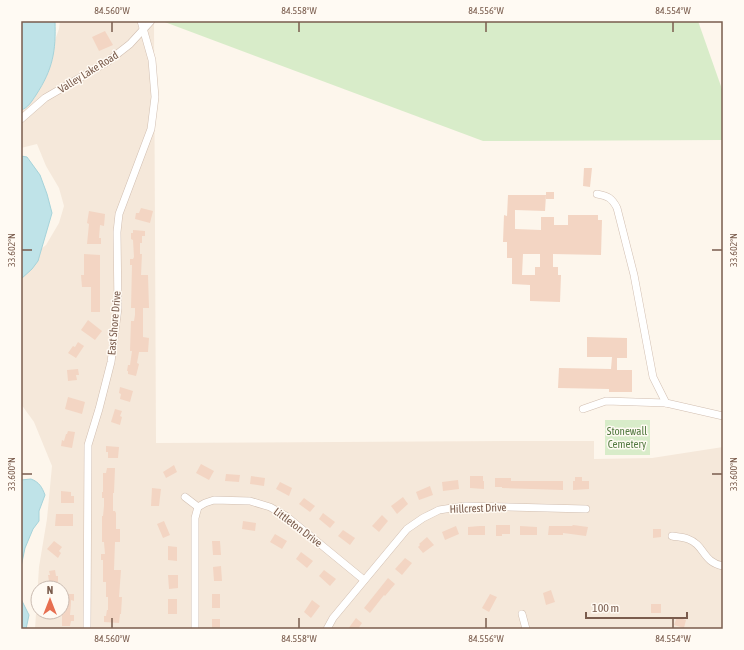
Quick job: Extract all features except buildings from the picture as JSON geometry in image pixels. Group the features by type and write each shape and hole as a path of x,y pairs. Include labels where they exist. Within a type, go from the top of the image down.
{"street":[{"name":"East Shore Drive","path":"87,629 88,445 111,362 118,308 117,232 119,214 151,129 155,96 152,60 141,21"},
{"name":"Valley Lake Road","path":"21,119 44,98 106,62 130,44 151,21"},
{"path":"597,194 607,196 614,201 617,208 634,275 653,377 666,403"},
{"path":"583,409 606,401 666,403 723,416"},
{"path":"185,497 198,506 195,518 194,629"},
{"name":"Littleton Drive","path":"198,506 214,500 250,501 270,507 286,516 364,580"},
{"name":"Hillcrest Drive","path":"327,629 333,618 407,529 423,518 439,510 465,506 586,508"},
{"path":"672,536 689,539 698,545 712,563 723,566"},
{"path":"522,614 526,629"}],"shaded area":[{"path":"60,21 154,21 156,443 594,441 594,459 652,458 723,447 723,629 35,629 36,620 70,620 70,580 38,580 47,519 52,466 34,422 21,404 21,272 24,263 46,245 59,223 64,206 59,188 46,166 37,144 21,148 21,98 46,64 59,29"}],"green space":[{"path":"162,21 698,21 723,92 723,140 483,141"},
{"name":"Stonewall Cemetery","path":"605,420 650,420 650,455 605,455"}],"water":[{"path":"21,21 55,21 55,42 50,68 42,86 26,108 21,110"},
{"path":"21,156 27,157 40,175 52,213 38,261 21,279"},
{"path":"31,479 40,485 45,495 39,511 39,521 33,529 25,548 21,567 21,480"},
{"path":"21,599 29,615 26,629 21,629"}]}
